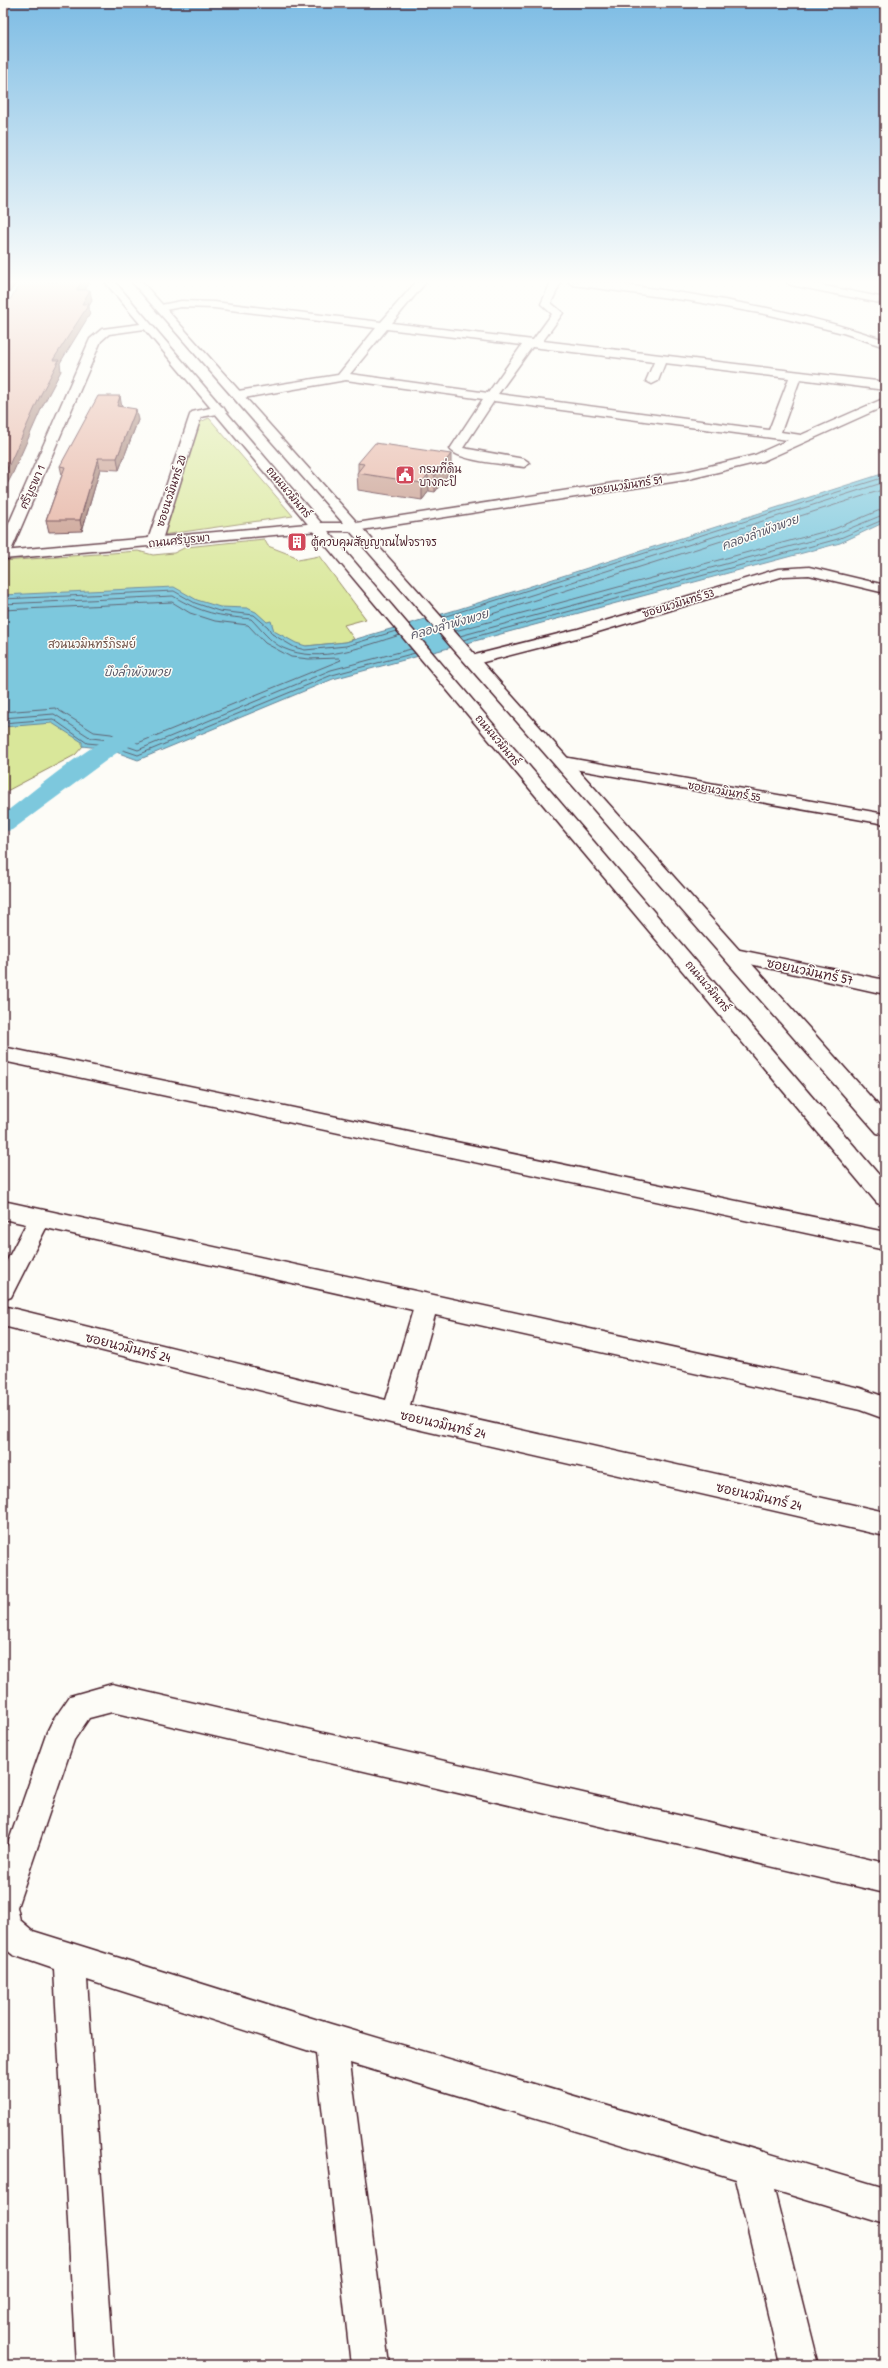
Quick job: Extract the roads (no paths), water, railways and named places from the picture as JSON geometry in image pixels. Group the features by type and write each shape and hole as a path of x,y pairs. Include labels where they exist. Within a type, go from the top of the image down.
{"street":[{"name":"ศรีบูรพา 1","path":"3,554 73,393"},
{"name":"ถนนนวมินทร์","path":"204,393 885,1197"},
{"name":"ถนนนวมินทร์","path":"236,393 885,1127"},
{"path":"238,395 253,393"},
{"path":"458,393 805,439"},
{"path":"493,393 456,449 465,454 524,463"},
{"path":"774,434 789,393"},
{"name":"ซอยนวมินทร์ 51","path":"355,527 684,476 737,464 805,439 885,402"},
{"name":"ซอยนวมินทร์ 20","path":"154,543 196,416 219,410"},
{"name":"ถนนศรีบูรพา","path":"3,554 154,543 318,527 355,527"},
{"name":"ซอยนวมินทร์ 53","path":"467,654 583,632 775,574 797,570 809,571 885,588"},
{"path":"775,574 885,601"},
{"name":"ซอยนวมินทร์ 55","path":"562,762 885,819"},
{"name":"ซอยนวมินทร์ 57","path":"734,955 885,987"},
{"path":"3,1054 885,1241"},
{"path":"3,1210 860,1399 885,1408"},
{"path":"3,1290 40,1218"},
{"path":"395,1413 427,1303"},
{"name":"ซอยนวมินทร์ 24","path":"3,1316 395,1413 885,1524"},
{"path":"3,1902 62,1732 80,1706 112,1698 885,1878"},
{"path":"3,1912 5,1928 24,1944 330,2041 751,2168 885,2206"},
{"path":"69,1958 96,2365"},
{"path":"330,2041 370,2365"},
{"path":"751,2168 799,2365"}],"water":[{"name":"บึงลำพังพวย","path":"885,473 885,522 840,543 333,679 138,760 108,749 82,746 82,742 52,723 3,727 3,595 174,587 197,600 220,607 247,608 256,612 267,622 271,621 274,631 296,643 306,646 346,642 459,609"}],"waterway":[{"path":"3,825 107,749 144,729"}],"place":[{"name":"กรมที่ดิน บางกะปิ","path":"405,475"},
{"name":"ตู้ควบคุมสัญญาณไฟจราจร","path":"297,542"}],"water label":[{"name":"คลองลำพังพวย","path":"760,532"},
{"name":"คลองลำพังพวย","path":"449,624"}],"park label":[{"name":"สวนนวมินทร์ภิรมย์","path":"92,644"}]}
